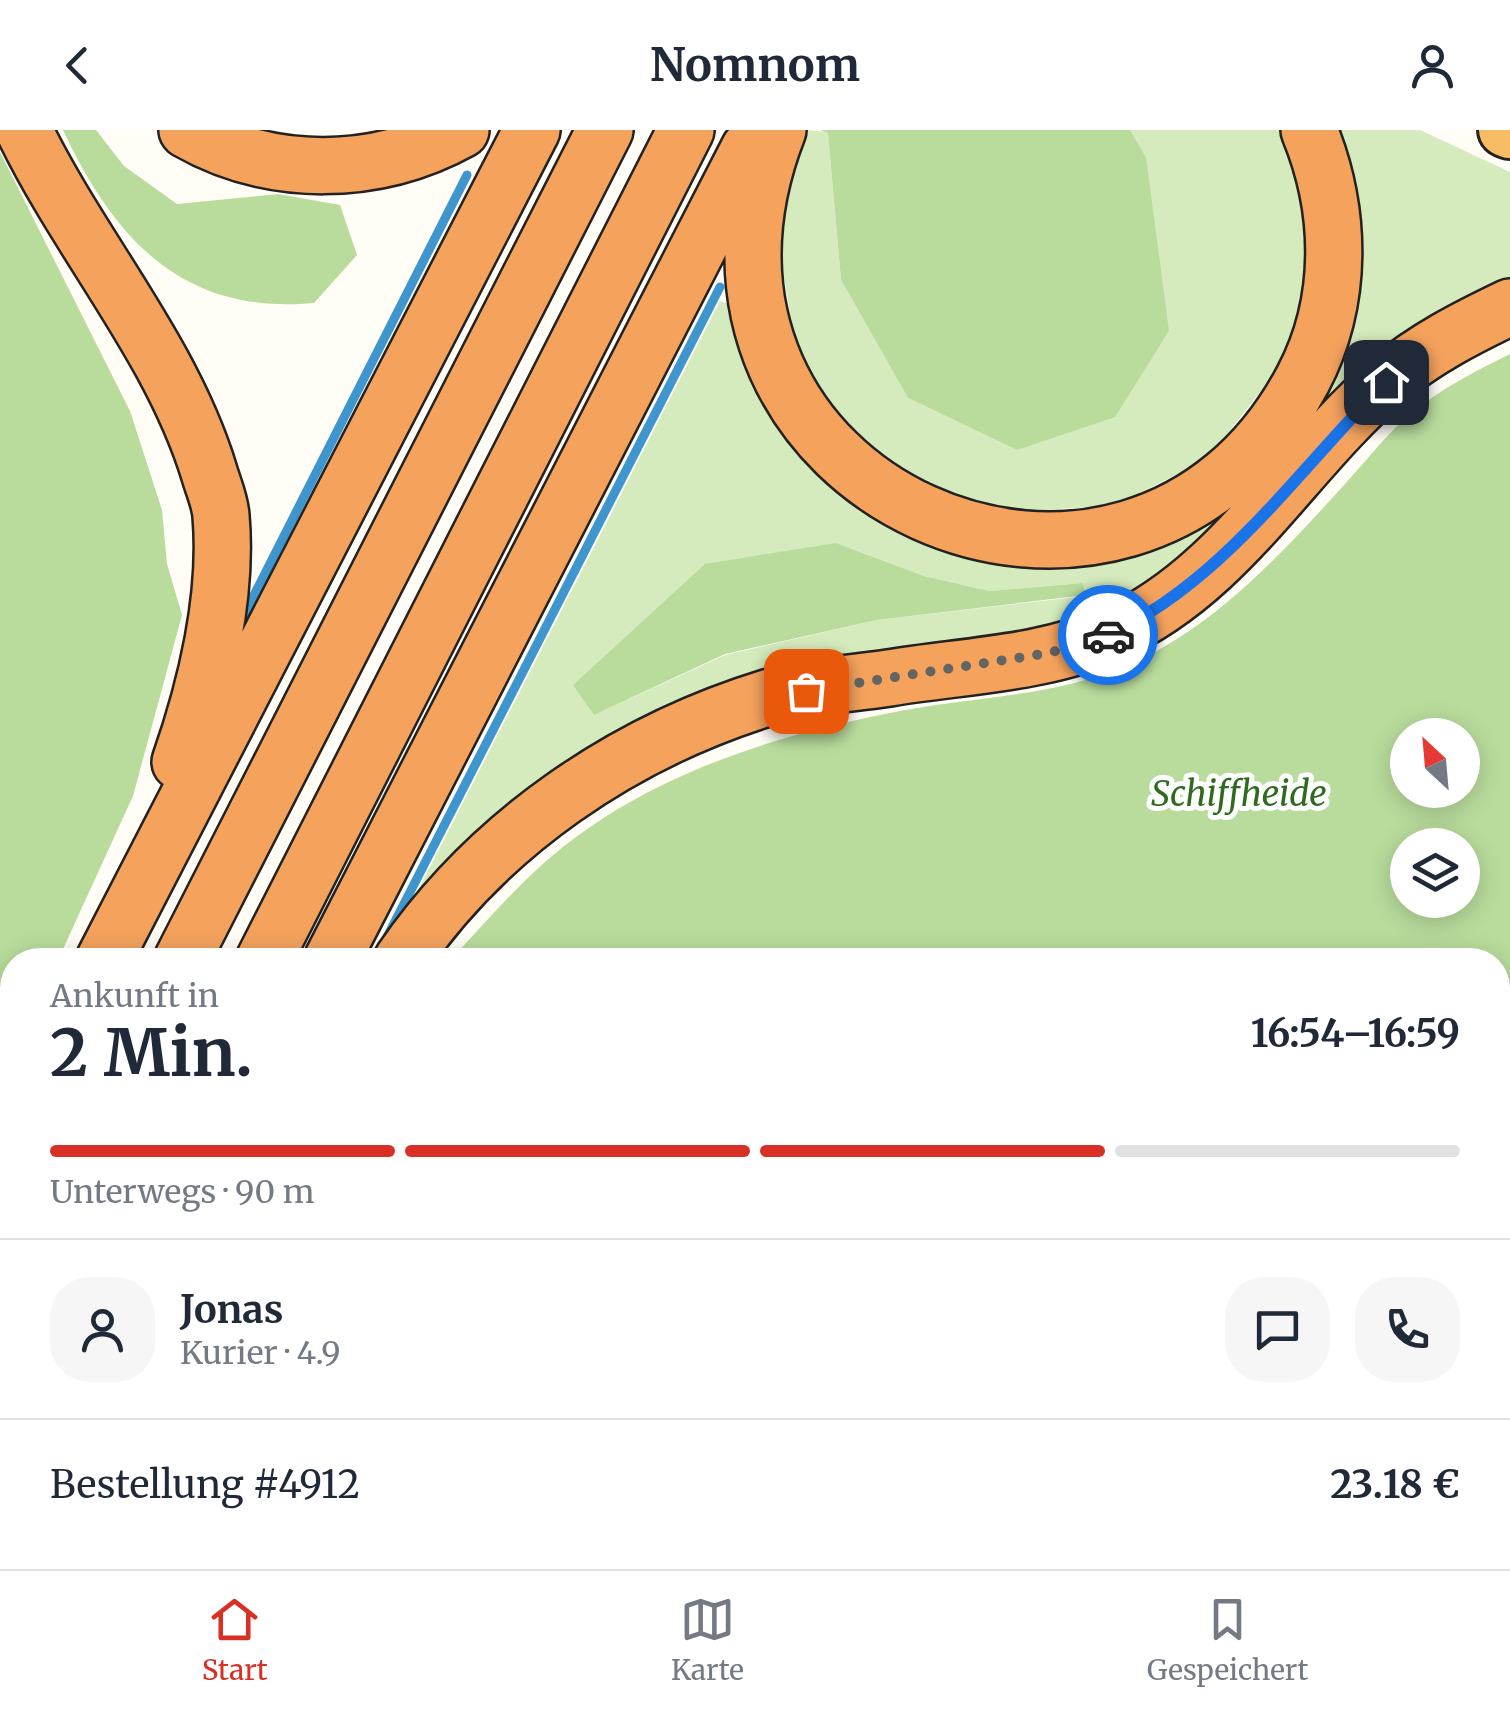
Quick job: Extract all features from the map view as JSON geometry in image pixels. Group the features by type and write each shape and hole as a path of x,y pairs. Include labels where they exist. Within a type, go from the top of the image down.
{"highway":[{"path":"24,130 56,194 180,400 202,449 222,513 220,581 199,709 109,948"},
{"path":"187,130 269,161 340,166 410,153 460,130"},
{"path":"110,948 532,130"},
{"path":"188,948 606,130"},
{"path":"270,948 686,130"},
{"path":"338,948 759,130"},
{"path":"778,130 766,160 752,232 752,267 764,335 792,398 835,454 889,497 969,530 1055,540 1124,528 1190,500 1247,456 1292,400 1322,334 1334,263 1329,191 1309,130"},
{"path":"410,948 490,858 561,796 649,746 771,696 1049,653 1111,634 1170,601 1243,535 1386,382 1435,344 1510,306"}],"green space":[{"path":"63,130 96,130 124,166 177,204 278,194 340,205 357,255 314,303 268,304 227,297 191,283 159,263 131,237 83,170"},
{"path":"805,130 828,132 841,280 908,398 1017,450 1146,157 1130,130 1283,130 1305,198 1310,266 1305,300 1285,361 1207,459 1114,506 986,513 876,462 798,361 774,217"},
{"path":"820,130 1130,130 1146,157 1169,331 1115,417 1017,450 908,398 841,280 828,133"},
{"path":"1327,130 1420,130 1510,172 1510,288 1156,580 1103,610 1043,631 768,675 389,947 720,301 732,305 758,381 980,552 1282,445","holes":["836,543 924,576 989,591 1081,583 1085,596 877,620 725,655 594,715"]},
{"path":"0,152 130,411 162,510 167,564 182,615 133,796 63,948 0,948"},
{"name":"Schiffheide","path":"1510,354 1510,948 461,948 545,862 585,831 627,804 717,761 862,719 1079,682 1164,647 1248,584 1386,437 1424,403"},
{"path":"836,543 924,576 989,591 1082,583 1086,595 877,620 725,654 594,715 573,685 705,564"}],"waterway":[{"path":"245,613 467,175"},
{"path":"387,937 720,287"}],"way so far":[{"path":"806,691 1049,653 1108,635"}],"route":[{"path":"1108,635 1170,601 1243,535 1386,382"}]}
